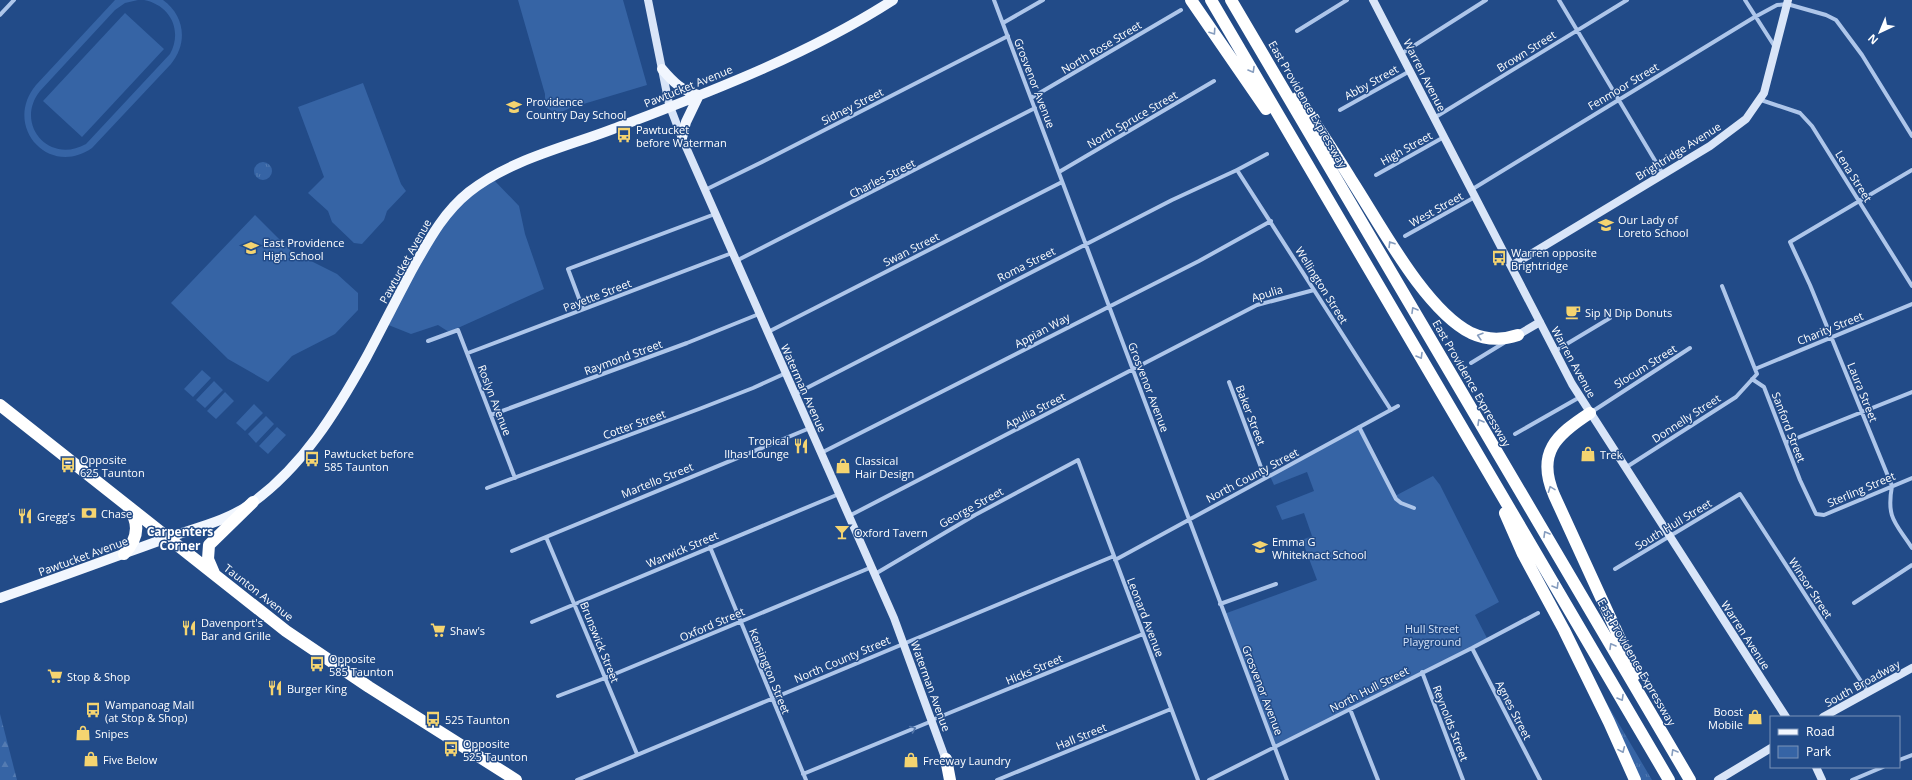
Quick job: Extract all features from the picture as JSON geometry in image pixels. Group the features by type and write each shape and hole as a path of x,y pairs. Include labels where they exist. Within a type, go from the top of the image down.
{"highway":[{"path":"1191,0 1329,201"},
{"path":"1210,0 1668,780"},
{"path":"1233,0 1404,263 1422,287 1449,316 1471,333 1496,339 1518,335"},
{"name":"East Providence Expressway","path":"1233,0 1689,778"},
{"name":"Taunton Avenue","path":"0,405 214,574 306,644 516,780"},
{"path":"1590,413 1564,430 1556,439 1548,456 1547,475 1554,495 1660,728"},
{"path":"1486,468 1523,554 1568,637 1610,722 1635,780"},
{"path":"214,574 208,559 209,545 253,502"},
{"path":"124,554 135,539 137,530 134,518 125,503"},
{"path":"946,759 950,780"}],"main road":[{"name":"Waterman Avenue","path":"648,0 670,107 682,138 873,570 904,643 955,780"},
{"name":"Pawtucket Avenue","path":"0,598 168,537 218,521 236,513 253,502 306,451 331,419 365,359 429,238 446,214 459,201 482,183 529,159 580,142 758,71 837,34 893,0"},
{"name":"Warren Avenue","path":"1373,0 1555,352 1580,397 1785,716"},
{"name":"Brightridge Avenue","path":"1511,266 1738,127 1754,111 1764,93 1787,2"},
{"path":"662,69 676,84 688,92 699,95 686,122 682,138"},
{"path":"1518,335 1540,322"},
{"name":"South Broadway","path":"1825,716 1912,668"},
{"path":"1718,780 1727,778 1770,749"},
{"path":"1816,768 1822,780"}],"street":[{"path":"0,15 14,0"},
{"name":"Grosvenor Avenue","path":"994,0 1287,780"},
{"path":"1003,23 1042,0"},
{"path":"1297,31 1347,0"},
{"path":"1401,54 1486,0"},
{"path":"1559,0 1663,174"},
{"name":"Brown Street","path":"1434,118 1627,0"},
{"path":"1745,0 1776,49"},
{"path":"1787,2 1826,15 1836,20 1862,55 1912,136"},
{"name":"Fenmoor Street","path":"1473,193 1619,99 1777,4 1787,2"},
{"name":"North Rose Street","path":"1031,98 1181,10"},
{"name":"Sidney Street","path":"704,190 764,161 1008,36"},
{"name":"Abby Street","path":"1340,110 1410,71"},
{"name":"North Spruce Street","path":"1059,172 1214,82"},
{"name":"Lena Street","path":"1761,100 1800,113 1807,120 1912,286"},
{"name":"Charles Street","path":"736,261 1035,108"},
{"name":"High Street","path":"1376,174 1444,137"},
{"name":"Roma Street","path":"795,394 1172,200 1237,170 1267,154"},
{"name":"Wellington Street","path":"1237,170 1391,410"},
{"path":"1860,202 1912,170"},
{"name":"Swan Street","path":"768,332 1062,182"},
{"name":"West Street","path":"1405,236 1473,193"},
{"name":"Laura Street","path":"1860,202 1790,242 1832,337 1892,486 1890,508 1893,521 1912,548"},
{"path":"583,310 568,269 715,214"},
{"name":"Appian Way","path":"821,453 1199,261 1271,221"},
{"name":"Payette Street","path":"468,354 732,253"},
{"path":"1722,286 1757,374 1752,379"},
{"name":"Apulia","path":"1228,320 1257,305 1314,290"},
{"name":"Charity Street","path":"1755,369 1912,304"},
{"name":"Raymond Street","path":"492,415 687,343 759,314"},
{"path":"1555,352 1610,318"},
{"name":"Apulia Street","path":"849,516 1228,320"},
{"name":"Roslyn Avenue","path":"428,341 458,330 515,478"},
{"path":"1471,363 1518,335"},
{"name":"Slocum Street","path":"1590,413 1690,348"},
{"name":"Cotter Street","path":"487,488 699,409 753,388 786,373"},
{"name":"Sanford Street","path":"1752,379 1764,387 1787,442 1800,480 1816,514"},
{"name":"Donnelly Street","path":"1625,468 1736,397 1752,379"},
{"name":"Baker Street","path":"1229,382 1265,478"},
{"path":"1787,442 1912,392"},
{"path":"1515,434 1580,397"},
{"name":"North County Street","path":"577,780 904,643 1115,558 1398,406"},
{"path":"1359,427 1396,499 1401,503 1414,508"},
{"name":"Martello Street","path":"512,551 810,428"},
{"name":"Leonard Avenue","path":"1078,460 1198,780"},
{"name":"George Street","path":"873,570 1078,460"},
{"name":"Sterling Street","path":"1816,514 1824,515 1912,478"},
{"name":"Warwick Street","path":"532,622 574,603 839,494"},
{"name":"South Hull Street","path":"1615,569 1740,494"},
{"name":"Winsor Street","path":"1740,494 1868,692"},
{"name":"Brunswick Street","path":"546,537 636,754"},
{"name":"Kensington Street","path":"710,547 806,780"},
{"path":"1854,603 1912,565"},
{"name":"Oxford Street","path":"558,696 873,570"},
{"path":"1220,604 1276,584"},
{"name":"North Hull Street","path":"1208,780 1472,648 1538,613"},
{"name":"Hicks Street","path":"803,774 1143,634"},
{"name":"Agnes Street","path":"1472,648 1540,780"},
{"name":"Reynolds Street","path":"1422,672 1463,780"},
{"name":"Hall Street","path":"997,780 1171,709"},
{"path":"1350,709 1378,780"},
{"path":"1900,760 1912,755"},
{"path":"1852,780 1881,768"}],"green space":[{"path":"115,0 138,0 125,3 115,10 40,91 33,104 31,116 33,128 39,138 48,145 60,149 72,149 86,144 170,54 174,45 175,36 172,20 161,7 144,0 163,0 176,14 182,30 182,39 176,56 171,64 92,148 76,156 60,157 46,152 35,143 27,131 24,116 27,101 36,85"},
{"path":"518,0 623,0 647,85 570,108 557,114 545,107 545,94"},
{"path":"125,13 164,49 82,137 43,101"},
{"path":"363,83 401,184 406,191 387,211 384,220 362,244 354,243 332,222 328,211 308,193 324,177 298,107"},
{"path":"259,162 267,162 272,167 270,178 267,180 259,180 254,175 254,167"},
{"path":"491,177 519,206 525,234 544,289 449,332 438,325 411,334 381,322 440,221"},
{"path":"255,215 291,251 337,274 358,293 358,310 335,334 292,356 268,382 228,359 171,303"},
{"path":"202,370 211,378 193,397 184,389"},
{"path":"214,381 223,390 205,408 196,400"},
{"path":"225,392 234,401 216,419 207,411"},
{"path":"254,404 263,413 245,431 236,423"},
{"path":"266,416 274,424 256,443 248,434"},
{"path":"277,427 286,435 268,454 259,446"},
{"name":"Hull Street Playground","path":"1362,427 1395,496 1433,476 1440,485 1499,602 1475,615 1488,640 1275,746 1224,614 1317,580 1302,540 1312,536 1304,513 1282,520 1276,506 1314,491 1307,472 1274,485 1270,476"},
{"path":"1606,702 1652,780 1639,780 1604,704"},
{"path":"0,714 17,780 0,780"}],"place":[{"name":"Providence Country Day School","path":"514,107"},
{"name":"Pawtucket before Waterman","path":"624,135"},
{"name":"Our Lady of Loreto School","path":"1606,225"},
{"name":"East Providence High School","path":"251,248"},
{"name":"Warren opposite Brightridge","path":"1499,258"},
{"name":"Sip N Dip Donuts","path":"1573,312"},
{"name":"Tropical Ilhas Lounge","path":"801,446"},
{"name":"Trek","path":"1588,454"},
{"name":"Pawtucket before 585 Taunton","path":"312,459"},
{"name":"Opposite 625 Taunton","path":"68,465"},
{"name":"Classical Hair Design","path":"843,466"},
{"name":"Chase","path":"89,513"},
{"name":"Gregg's","path":"25,516"},
{"name":"Oxford Tavern","path":"842,532"},
{"name":"Emma G Whiteknact School","path":"1260,547"},
{"name":"Davenport's Bar and Grille","path":"189,628"},
{"name":"Shaw's","path":"438,630"},
{"name":"Opposite 585 Taunton","path":"317,664"},
{"name":"Stop & Shop","path":"55,676"},
{"name":"Burger King","path":"275,688"},
{"name":"Wampanoag Mall (at Stop & Shop)","path":"93,710"},
{"name":"Boost Mobile","path":"1755,717"},
{"name":"525 Taunton","path":"433,719"},
{"name":"Snipes","path":"83,733"},
{"name":"Opposite 525 Taunton","path":"451,749"},
{"name":"Five Below","path":"91,759"},
{"name":"Freeway Laundry","path":"911,760"}],"district":[{"name":"Carpenters Corner","path":"180,538"}]}
